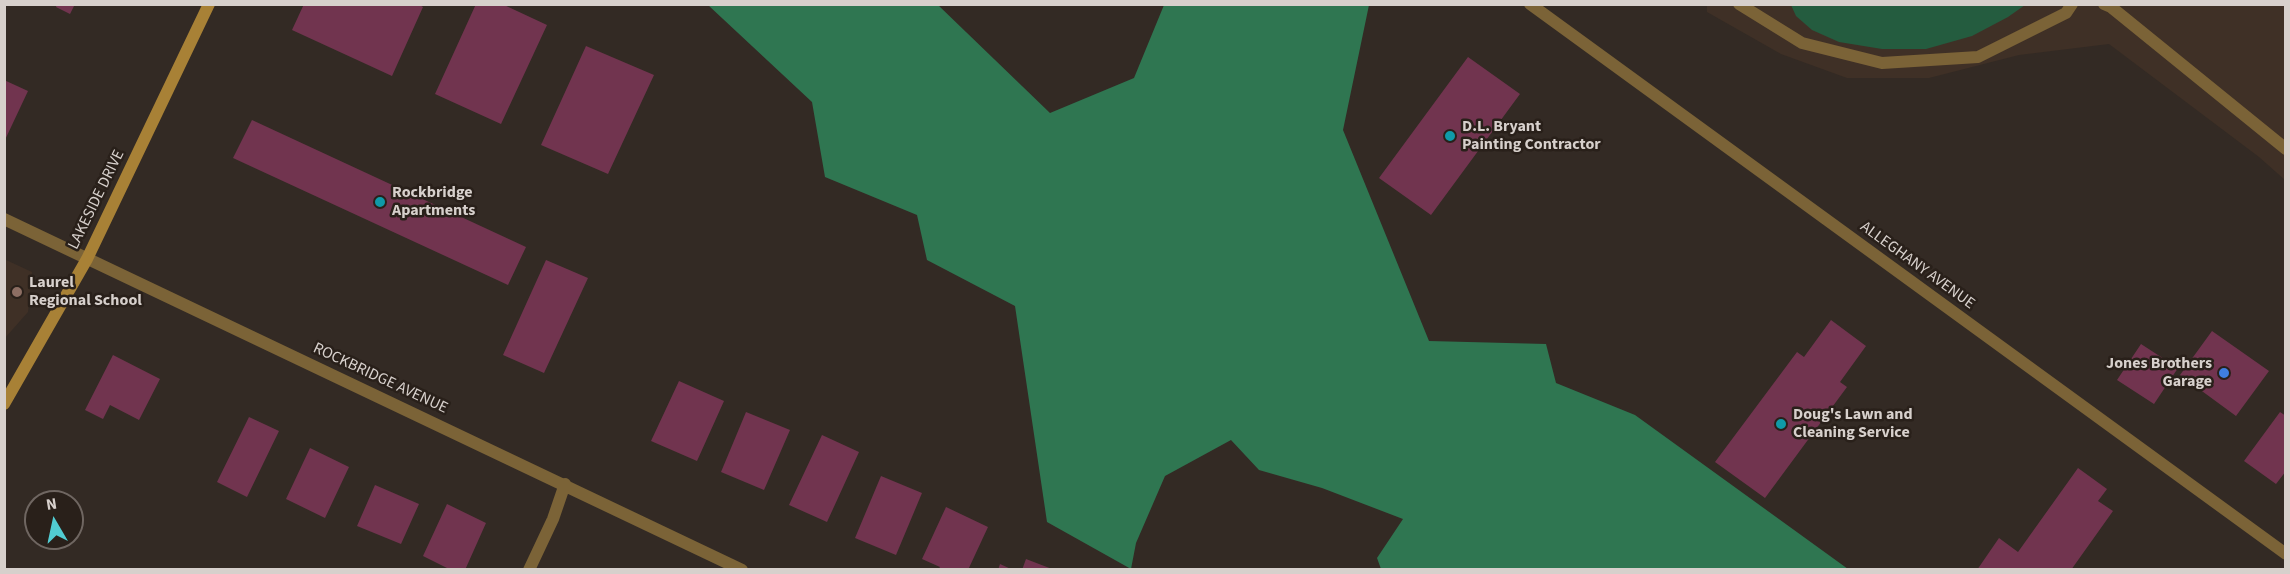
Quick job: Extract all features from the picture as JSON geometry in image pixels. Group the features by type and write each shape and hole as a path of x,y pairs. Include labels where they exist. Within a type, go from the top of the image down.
{"main road":[{"name":"LAKESIDE DRIVE","path":"4,405 87,259 209,4"}],"street":[{"name":"ALLEGHANY AVENUE","path":"1530,4 2286,554"},
{"path":"1738,4 1803,44 1882,63 1978,57 2066,13 2072,4"},
{"path":"2104,4 2111,7 2286,150"},
{"name":"ROCKBRIDGE AVENUE","path":"4,219 742,570"},
{"path":"529,570 553,519 565,484"}],"shaded area":[{"path":"1707,4 2285,5 2285,180 2259,157 2109,44 2019,55 1929,78 1847,78 1781,54 1707,12"},
{"name":"Laurel Regional School","path":"4,259 32,272 28,312 5,338"}],"green space":[{"path":"708,5 938,5 1050,113 1134,78 1164,5 1369,5 1343,130 1429,341 1546,344 1556,383 1635,415 1848,569 1381,569 1377,558 1403,519 1322,488 1259,470 1231,440 1165,476 1136,543 1131,569 1047,522 1015,306 927,260 917,215 825,177 812,102"},
{"path":"1791,5 2025,5 1972,36 1926,49 1882,49 1839,42 1812,30 1796,16"}],"building":[{"path":"57,4 75,4 70,14 56,7"},
{"path":"304,4 418,4 423,7 392,76 292,30"},
{"path":"476,4 502,4 547,25 501,124 435,94"},
{"path":"586,46 654,75 608,174 541,145"},
{"name":"D.L. Bryant Painting Contractor","path":"1468,57 1520,94 1431,215 1379,178"},
{"path":"4,80 28,91 4,142"},
{"name":"Rockbridge Apartments","path":"252,120 526,247 508,285 233,158"},
{"path":"546,260 588,278 544,373 503,355"},
{"name":"Doug's Lawn and Cleaning Service","path":"1831,320 1866,346 1840,382 1847,387 1765,498 1715,462 1797,352 1804,357"},
{"name":"Jones Brothers Garage","path":"2212,331 2269,371 2236,416 2180,375"},
{"path":"2141,344 2178,368 2154,404 2117,380"},
{"path":"113,355 160,379 139,420 110,405 103,419 85,410"},
{"path":"679,381 724,401 697,461 651,441"},
{"path":"746,412 790,430 764,490 721,472"},
{"path":"2280,412 2286,416 2286,471 2276,484 2244,461"},
{"path":"249,417 279,431 247,497 217,482"},
{"path":"822,435 859,452 827,522 789,505"},
{"path":"310,448 349,467 325,518 286,499"},
{"path":"2078,468 2107,489 2098,501 2113,511 2071,570 1977,570 1999,538 2018,552"},
{"path":"881,476 922,493 896,555 855,538"},
{"path":"375,485 419,504 401,544 357,526"},
{"path":"447,504 486,523 465,570 451,570 423,556"},
{"path":"946,507 988,527 968,570 938,570 940,567 922,559"},
{"path":"1026,559 1052,569 1052,570 1022,570"},
{"path":"1000,564 1013,570 998,570"}],"place":[{"name":"D.L. Bryant Painting Contractor","path":"1450,136"},
{"name":"Rockbridge Apartments","path":"380,202"},
{"name":"Laurel Regional School","path":"17,292"},
{"name":"Jones Brothers Garage","path":"2224,373"},
{"name":"Doug's Lawn and Cleaning Service","path":"1781,424"}]}
